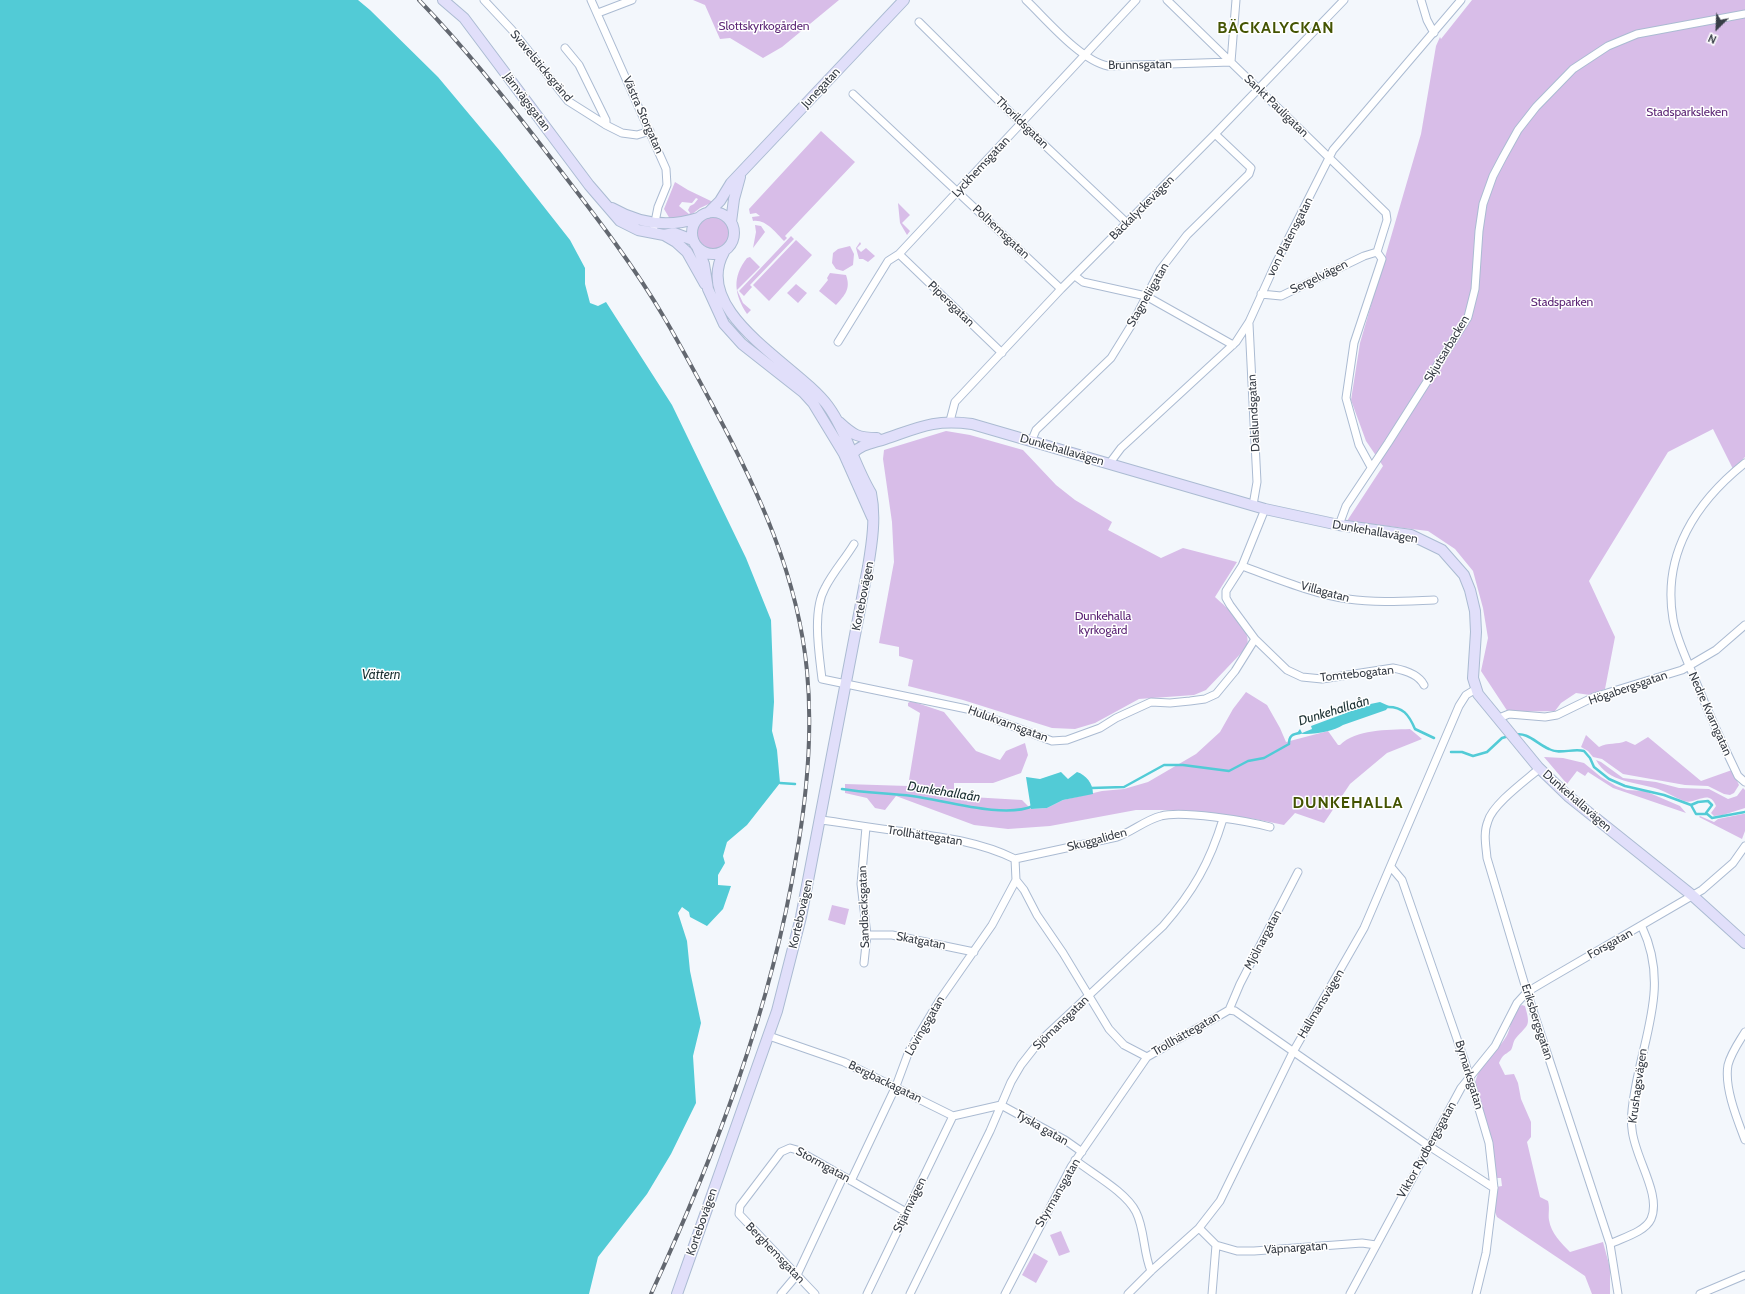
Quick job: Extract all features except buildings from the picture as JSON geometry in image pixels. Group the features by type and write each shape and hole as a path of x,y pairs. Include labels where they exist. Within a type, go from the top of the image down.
{"street":[{"name":"Järnvägsgatan","path":"443,0 468,24 589,185 620,220 626,225 638,230 664,235 674,233 695,244"},
{"name":"Svavelsticksgränd","path":"484,0 512,30 562,95 574,105 606,125 622,132 637,135 650,130"},
{"name":"Västra Storgatan","path":"591,0 650,130 668,175 667,185 658,207 653,233"},
{"path":"598,13 632,0"},
{"name":"Junegatan","path":"708,213 720,201 732,183 904,0"},
{"name":"Brunnsgatan","path":"1026,0 1084,55 1096,63 1108,66 1231,62"},
{"name":"Lyckhemsgatan","path":"838,342 882,274 887,263 899,254 1022,124 1136,0"},
{"name":"Sankt Pauligatan","path":"1167,0 1386,213 1387,220 1377,252"},
{"path":"1231,62 1236,0"},
{"name":"Bäckalyckevägen","path":"950,421 955,402 1061,289 1215,134 1344,0"},
{"path":"1421,0 1427,20 1434,33"},
{"name":"von Platensgatan","path":"1109,464 1121,448 1233,345 1249,322 1261,294 1329,158 1338,144 1461,0"},
{"name":"Skjutsarbacken","path":"1339,525 1346,506 1396,432 1468,317 1475,289 1479,231 1483,204 1493,176 1517,133 1536,106 1560,80 1577,65 1608,46 1637,34 1745,14"},
{"name":"Thorildsgatan","path":"919,22 1022,124 1127,223"},
{"path":"565,48 579,65 606,120 606,125"},
{"name":"Polhemsgatan","path":"853,94 1061,289"},
{"name":"Stagneliigatan","path":"1031,442 1036,430 1111,358 1160,270 1187,235 1249,174 1251,168 1215,134"},
{"name":"Junegatan","path":"731,222 734,199 740,176"},
{"name":"Järnvägsgatan","path":"609,206 632,218 655,223 673,225 698,218"},
{"path":"708,213 722,214 731,222 734,230 734,239 724,252 710,255 695,244 692,230 698,218 708,213"},
{"path":"664,235 676,242 687,252 708,289"},
{"name":"Kortebovägen","path":"695,244 704,264 708,289 719,316 732,334 759,358 803,392 852,454 873,521"},
{"name":"Kortebovägen","path":"677,1294 769,1036 801,917 821,820 868,567 874,505 871,493 837,421 816,391 754,340 730,313 720,288 717,275 718,264 724,252"},
{"path":"1371,467 1359,445 1346,398 1354,343 1382,259 1377,252"},
{"name":"Sergelvägen","path":"1261,294 1281,296 1364,256 1377,252"},
{"name":"Pipersgatan","path":"899,254 1002,353"},
{"path":"1075,276 1083,282 1146,296 1233,345"},
{"name":"Dalslundsgatan","path":"1249,322 1258,482 1253,505"},
{"path":"837,421 852,434 860,438 886,439"},
{"name":"Dunkehallavägen","path":"852,454 858,448 925,425 950,421 972,424 1265,509 1339,525 1411,535 1442,550 1464,575 1470,590 1475,611 1476,632 1472,663 1476,689 1519,744 1568,796 1693,896 1745,943"},
{"name":"Nedre Kvarngatan","path":"1745,463 1718,486 1701,507 1682,539 1676,555 1672,573 1671,604 1674,621 1689,666 1713,725 1738,776 1745,782"},
{"name":"Tomtebogatan","path":"1265,509 1242,566 1229,585 1226,598 1255,639 1286,670 1302,677 1322,679 1393,668 1402,669 1415,676 1422,680 1424,685"},
{"name":"Hulukvarnsgatan","path":"854,544 824,589 820,603 818,625 822,679 968,709 1052,741 1067,740 1100,728 1116,718 1151,702 1170,703 1190,701 1205,699 1216,694 1235,671 1255,639"},
{"name":"Villagatan","path":"1242,566 1332,597 1348,600 1434,600"},
{"name":"Högabergsgatan","path":"1499,718 1509,714 1545,717 1558,715 1594,697 1682,670 1716,650 1745,625"},
{"name":"Hallmansvägen","path":"1128,1294 1150,1271 1199,1228 1220,1201 1293,1052 1364,928 1459,706 1466,695 1476,689"},
{"name":"Eriksbergsgatan","path":"1540,768 1492,810 1487,822 1485,839 1487,858 1527,992 1610,1244 1618,1294"},
{"name":"Skuggaliden","path":"1015,859 1117,837 1126,834 1149,820 1170,814 1224,819 1270,827"},
{"name":"Sjömansgatan","path":"910,1294 1011,1082 1029,1054 1044,1037 1163,926 1180,907 1200,877 1210,856 1224,819"},
{"name":"Trollhättegatan","path":"821,820 933,836 974,844 995,849 1015,859"},
{"name":"Sandbacksgatan","path":"864,962 867,935 861,884 866,827"},
{"name":"Forsgatan","path":"1527,992 1693,896 1719,877 1733,863 1745,846"},
{"path":"1015,859 1016,880"},
{"name":"Bymarksgatan","path":"1390,867 1402,880 1470,1076 1489,1143 1494,1188 1486,1254 1476,1294"},
{"name":"Mjölnargatan","path":"1230,1010 1240,984 1298,872"},
{"name":"Trollhättegatan","path":"1016,880 1024,890 1037,915 1063,952 1115,1038 1131,1050 1147,1056 1230,1010 1244,1017 1429,1146 1494,1188"},
{"name":"Lövingsgatan","path":"851,1181 896,1086 909,1051 922,1027 992,925 1016,880"},
{"name":"Krushagsvägen","path":"1610,1244 1643,1228 1651,1220 1654,1205 1653,1194 1642,1167 1632,1129 1633,1107 1654,998 1656,977 1652,949 1642,926"},
{"name":"Skatgatan","path":"867,935 892,935 974,952"},
{"name":"Viktor Rydbergsgatan","path":"1350,1294 1461,1088 1495,1046 1517,1003 1527,992"},
{"path":"1745,1032 1728,1064 1727,1076 1736,1118 1745,1140"},
{"name":"Bergbackagatan","path":"769,1036 844,1062 896,1086 954,1116"},
{"name":"Styrmansgatan","path":"1005,1294 1075,1160 1082,1152 1147,1056"},
{"path":"954,1116 1001,1105"},
{"name":"Tyska gatan","path":"1001,1105 1065,1140 1082,1152"},
{"name":"Stjärnvägen","path":"867,1294 954,1116"},
{"name":"Stormgatan","path":"738,1210 781,1152 786,1149 797,1150 906,1212"},
{"name":"Tyska gatan","path":"1075,1160 1121,1194 1136,1212 1145,1259 1150,1271"},
{"path":"780,1294 797,1275 843,1177"},
{"name":"Berghemsgatan","path":"738,1210 739,1214 815,1294"},
{"path":"1199,1228 1216,1245 1212,1294"},
{"name":"Väpnargatan","path":"1216,1245 1237,1251 1254,1251 1362,1243 1376,1244"},
{"path":"1700,1294 1745,1275"}],"green space":[{"name":"Slottskyrkogården","path":"693,0 839,0 782,47 763,58 730,38 720,39 705,5"},
{"name":"Stadsparken","path":"1472,0 1745,0 1745,457 1733,469 1713,429 1668,452 1589,581 1615,637 1605,689 1590,695 1576,693 1561,703 1555,711 1508,712 1481,671 1488,638 1483,608 1473,571 1455,549 1428,531 1347,521 1383,466 1366,441 1351,400 1360,343 1421,134 1436,46 1440,37 1441,39"},
{"path":"821,131 855,162 785,236 787,238 784,241 766,224 753,221 752,217 760,216 756,213 750,214 749,209"},
{"path":"675,182 713,202 700,208 687,218 670,219 664,209","holes":["696,198 698,199 690,206 688,210 690,213 689,214 679,206 682,202 692,203"]},
{"path":"898,203 910,215 902,223 910,231 907,235 900,223"},
{"path":"713,217 719,218 725,222 729,228 729,240 725,246 719,250 713,251 707,250 701,246 697,240 696,234 697,228 701,222 707,218"},
{"path":"755,225 761,226 765,232 753,248 756,232"},
{"path":"791,236 794,239 750,285 752,287 744,296 739,291"},
{"path":"796,240 812,255 769,301 753,285"},
{"path":"860,242 861,244 857,248 861,252 866,248 875,256 868,262 863,259 859,259 856,248"},
{"path":"850,246 854,254 853,265 843,271 836,269 832,263 833,253 838,249"},
{"path":"750,257 760,267 737,290 736,286 739,272 747,258"},
{"path":"830,273 846,275 848,284 846,292 836,305 819,291 828,280 827,278"},
{"path":"796,284 807,293 798,303 787,293"},
{"path":"737,290 743,303 751,310 747,314 739,299"},
{"name":"Dunkehalla kyrkogård","path":"946,431 970,435 1023,450 1056,485 1075,500 1112,522 1108,530 1161,558 1183,548 1237,562 1215,597 1232,613 1243,627 1247,634 1248,641 1246,648 1206,690 1194,695 1139,699 1095,723 1075,729 1052,728 963,700 908,686 913,660 899,656 899,647 879,643 894,562 892,522 883,459 884,450"},
{"path":"1246,692 1267,705 1286,742 1328,731 1338,745 1340,745 1354,736 1363,733 1382,730 1410,729 1422,739 1387,753 1350,784 1324,823 1295,813 1284,825 1255,819 1181,810 1136,810 1050,826 1008,829 974,825 896,796 885,810 875,808 867,798 845,793 845,784 908,786 920,713 908,706 908,703 911,701 944,712 976,751 1000,760 1006,751 1025,743 1028,755 1021,773 993,783 954,783 954,796 1022,800 1031,809 1047,808 1063,800 1102,791 1124,789 1148,782 1196,754 1220,732 1233,709"},
{"path":"1586,735 1599,747 1626,741 1635,745 1648,737 1701,781 1732,770 1739,785 1734,793 1730,795 1724,794 1708,786 1685,785 1623,774 1602,759 1593,757 1588,751 1581,747"},
{"path":"1544,757 1563,758 1584,763 1601,777 1616,786 1627,790 1645,791 1680,806 1686,813 1613,788 1588,772 1585,776 1577,771 1567,784"},
{"path":"1596,760 1623,778 1656,782 1679,788 1709,789 1728,799 1737,796 1743,788 1745,790 1745,808 1723,815 1714,816 1711,813 1716,806 1710,798 1702,798 1689,802 1684,801 1658,789 1615,777 1601,768"},
{"path":"1745,814 1745,831 1742,839 1699,817 1700,816 1714,822 1718,819"},
{"path":"832,905 849,909 845,925 828,920"},
{"path":"1522,1005 1525,1006 1527,1013 1527,1025 1515,1039 1511,1050 1503,1056 1499,1063 1505,1075 1514,1074 1518,1083 1521,1099 1531,1122 1531,1137 1527,1142 1540,1197 1548,1201 1550,1225 1554,1233 1570,1252 1603,1242 1610,1268 1610,1294 1592,1294 1585,1276 1497,1217 1495,1212 1496,1187 1502,1186 1501,1178 1496,1178 1491,1139 1475,1086 1479,1072 1506,1037 1515,1011"},
{"path":"1061,1231 1070,1252 1059,1256 1050,1235"},
{"path":"1034,1253 1048,1261 1036,1283 1022,1275"}],"water":[{"name":"Vättern","path":"0,0 358,0 438,77 500,151 570,240 585,268 585,284 590,303 598,306 606,302 672,405 746,558 771,620 774,702 772,731 777,750 780,783 747,825 727,842 723,856 725,863 718,875 718,885 731,886 723,909 707,926 690,917 689,912 682,907 678,913 687,941 690,971 701,1023 693,1056 696,1103 671,1154 647,1194 598,1257 589,1294 0,1294"},
{"path":"1380,702 1389,706 1386,710 1327,731 1314,734 1297,733 1300,729 1302,733 1312,729 1311,726 1346,713 1356,707"},
{"path":"1061,772 1068,779 1077,772 1083,775 1092,786 1093,794 1063,800 1047,808 1031,809 1026,777 1040,779"}],"waterway":[{"name":"Dunkehallaån","path":"1386,707 1397,708 1405,712 1415,729 1434,738"},
{"name":"Dunkehallaån","path":"1091,788 1124,787 1164,765 1183,765 1229,771 1248,761 1264,758 1289,744 1292,736 1300,733"},
{"name":"Dunkehallaån","path":"1514,735 1519,734 1528,736 1553,751 1584,751 1590,758 1594,767 1609,779 1625,786 1664,795 1691,805 1698,802 1708,801 1712,805 1706,813 1712,818 1745,812"},
{"name":"Dunkehallaån","path":"1451,752 1462,752 1473,756 1487,752 1502,738 1509,736"},
{"name":"Dunkehallaån","path":"780,783 795,784"},
{"name":"Dunkehallaån","path":"842,789 912,796 990,810 1021,809 1033,806"},
{"path":"1691,805 1696,814 1707,814"}],"railway":[{"path":"419,0 452,36 514,110 592,211 637,275 665,319 730,439 760,502 774,535 785,568 795,601 802,636 809,694 808,764 800,835 785,914 772,970 756,1026 738,1080 697,1188 675,1242 651,1294"}],"district":[{"name":"BÄCKALYCKAN","path":"1276,28"},
{"name":"DUNKEHALLA","path":"1348,803"}],"park label":[{"name":"Stadsparksleken","path":"1687,112"}]}
